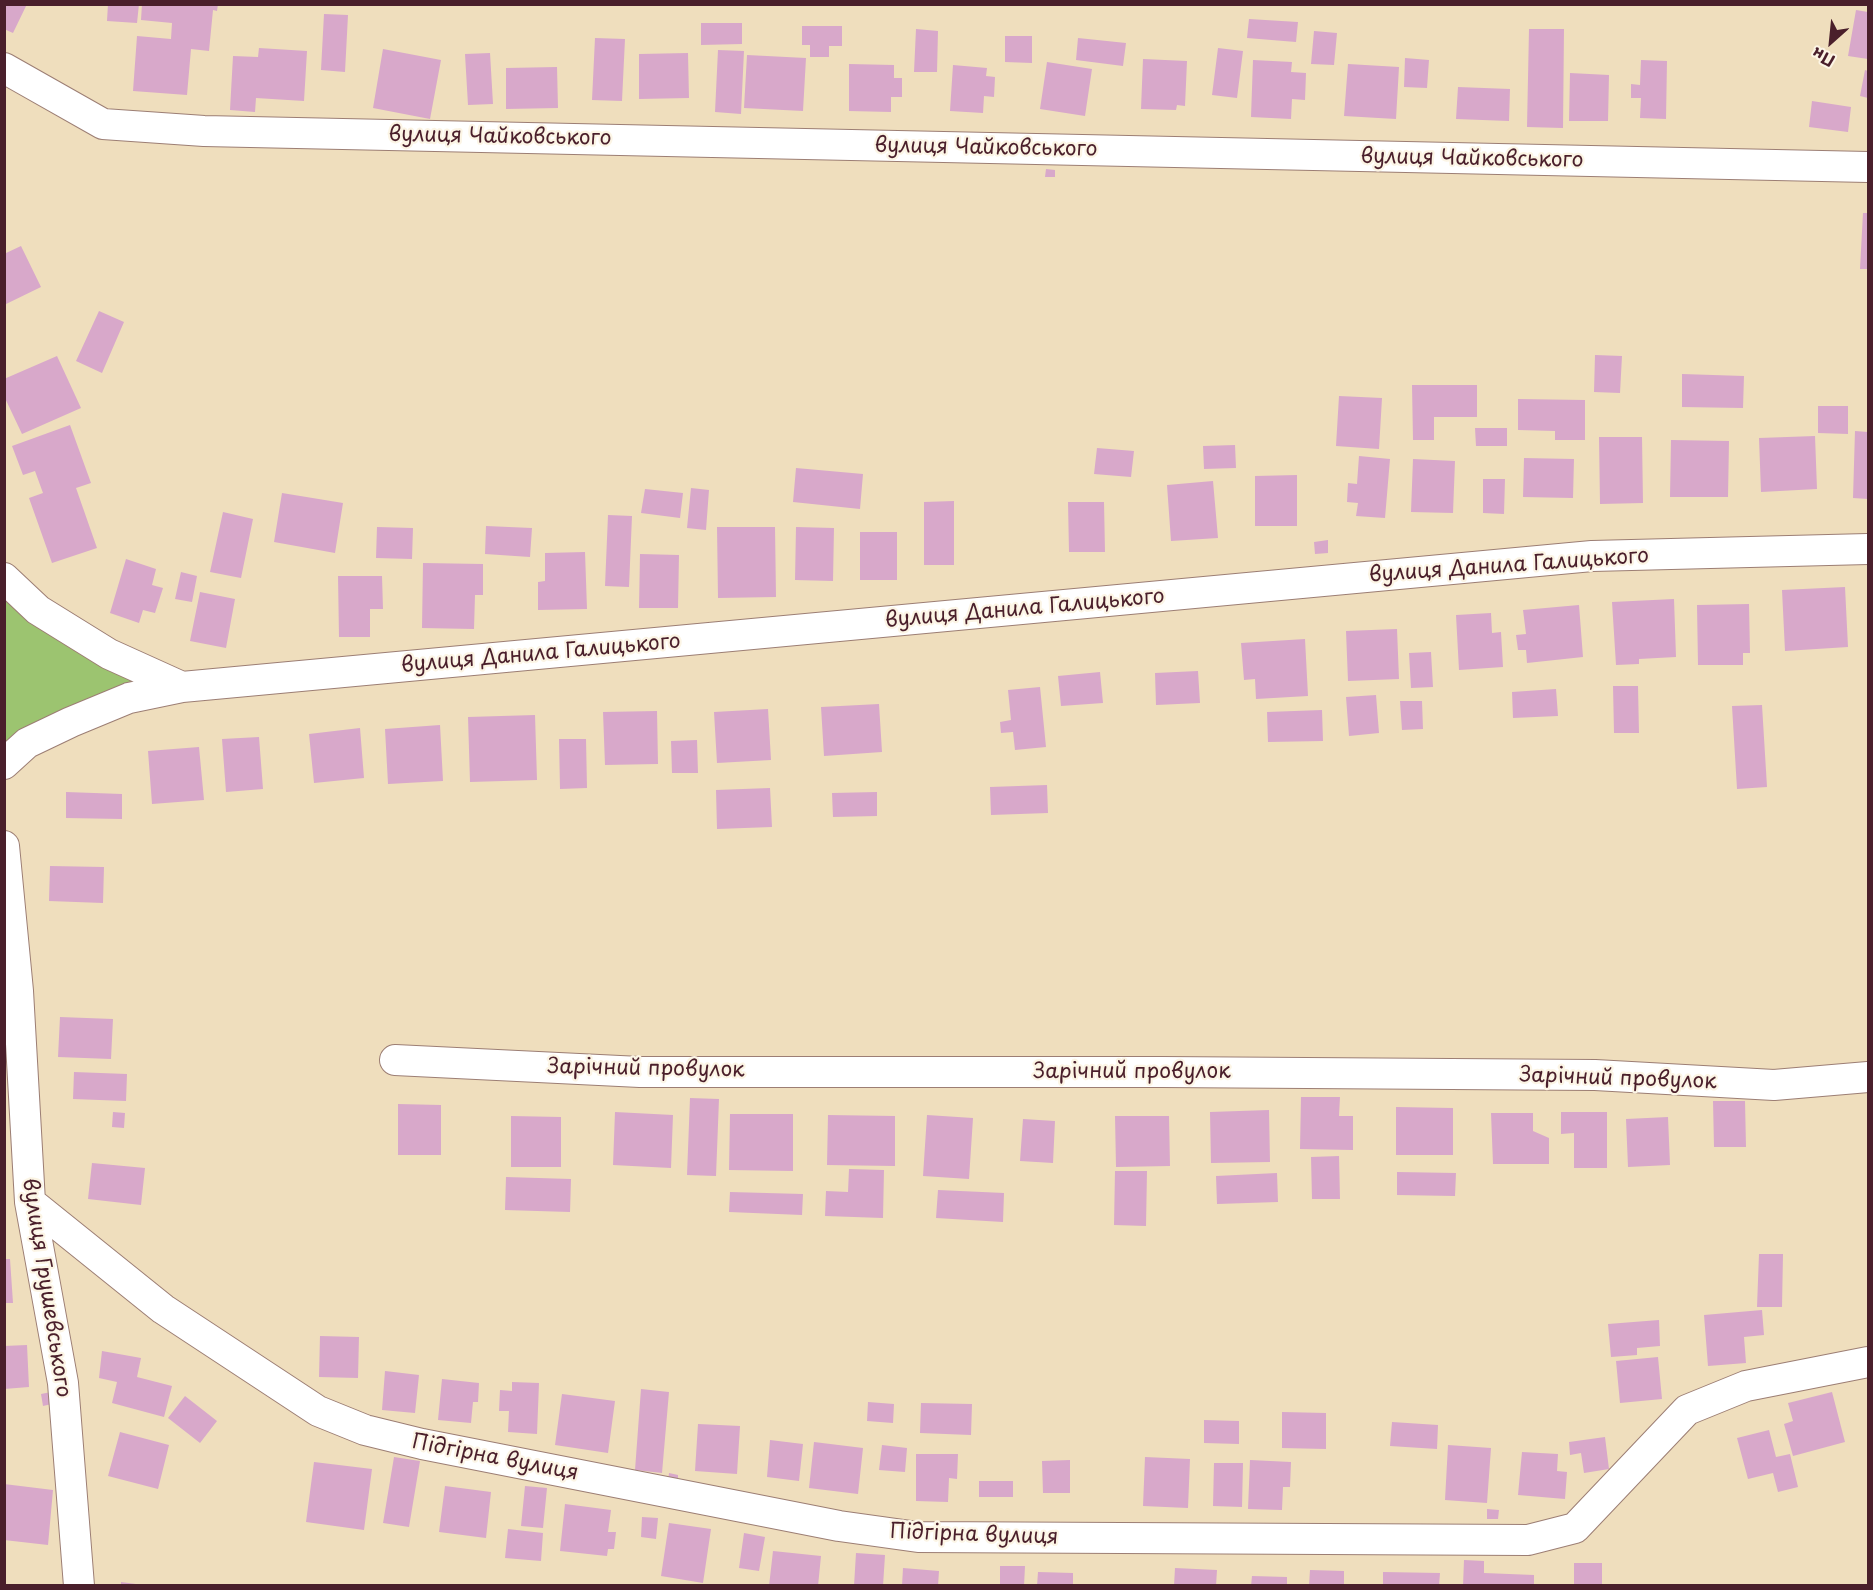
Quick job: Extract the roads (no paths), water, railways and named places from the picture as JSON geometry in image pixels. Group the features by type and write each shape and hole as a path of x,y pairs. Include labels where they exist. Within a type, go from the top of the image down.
{"street":[{"name":"вулиця Чайковського","path":"4,68 103,124 216,131 1869,167"},
{"name":"вулиця Данила Галицького","path":"4,764 27,742 71,722 129,698 182,687 1592,556 1869,549"},
{"name":"вулиця Данила Галицького","path":"4,578 38,610 109,654 182,687"},
{"name":"вулиця Грушевського","path":"4,846 18,991 30,1202 63,1383 79,1586"},
{"name":"Зарічний провулок","path":"395,1060 640,1072 1595,1075 1774,1085 1869,1077"},
{"name":"Підгірна вулиця","path":"30,1202 162,1309 318,1411 365,1430 422,1444 839,1527 918,1537 1528,1540 1575,1528 1687,1410 1746,1386 1869,1362"}]}
